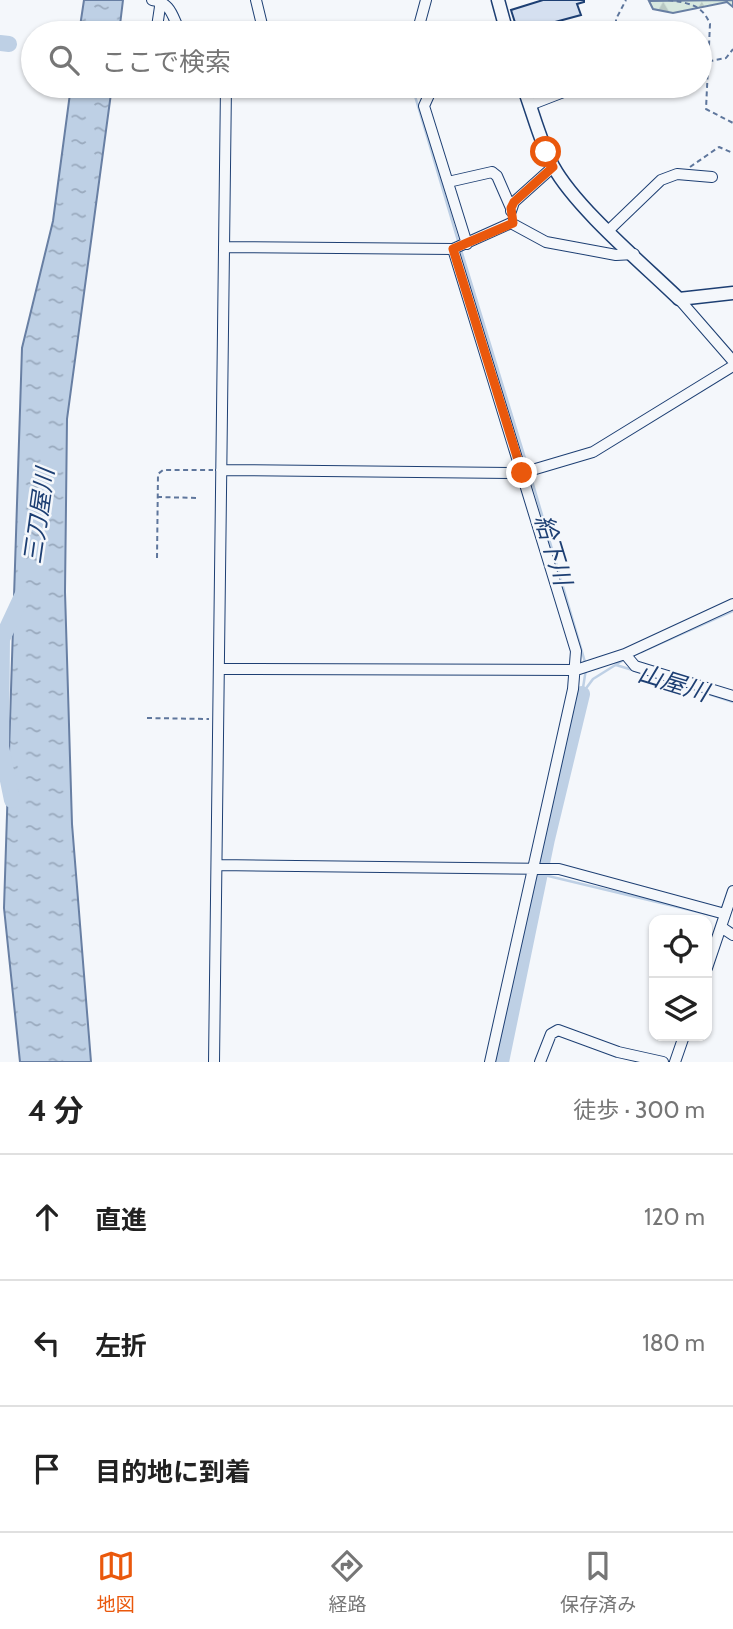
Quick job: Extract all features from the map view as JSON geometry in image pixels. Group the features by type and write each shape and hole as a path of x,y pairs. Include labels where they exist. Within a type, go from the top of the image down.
{"main road":[{"path":"494,1 502,21"},
{"path":"527,98 553,167 577,198 679,299 733,293"}],"street":[{"path":"256,0 261,21"},
{"path":"420,21 426,0"},
{"path":"158,1 158,21"},
{"path":"158,1 174,14 177,21"},
{"path":"214,1062 226,98"},
{"path":"428,98 424,106 447,183 460,246 527,472 576,650 578,669 490,1062"},
{"path":"530,105 548,98"},
{"path":"511,208 553,167"},
{"path":"447,183 492,172 497,176 511,208 513,223"},
{"path":"609,230 655,185 681,174 712,177"},
{"path":"224,247 460,246 513,223"},
{"path":"513,223 546,242 616,255 634,254"},
{"path":"221,470 527,472 593,452 733,363 679,299"},
{"path":"219,669 578,669 626,657 733,604"},
{"path":"626,657 733,696"},
{"path":"217,865 550,868 571,871 725,914"},
{"path":"712,953 733,891"},
{"path":"540,1062 551,1034 558,1030 618,1052 663,1062"},
{"path":"675,1062 682,1041"}],"path":[{"path":"616,21 626,0"},
{"path":"668,0 689,3 705,13 708,21"},
{"path":"712,62 726,58 733,49"},
{"path":"707,98 706,109 733,123"},
{"path":"681,174 719,147 733,153"},
{"path":"157,558 157,476 163,470 221,470"},
{"path":"157,498 198,498"},
{"path":"147,718 218,719"}],"green space":[{"path":"733,0 733,7 727,2 673,13 653,9 649,1"}],"water":[{"path":"84,0 123,0 120,21 81,21"},
{"path":"69,98 110,98 67,419 65,592 72,824 91,1062 20,1062 4,908 22,348 53,221"}],"building":[{"path":"543,0 584,0 577,4 581,15 559,21 514,21 511,10"}],"waterway":[{"path":"0,43 9,44"},
{"name":"給下川","path":"416,98 459,244"},
{"name":"給下川","path":"461,250 528,468"},
{"name":"給下川","path":"530,474 585,662"},
{"name":"三刀屋川","path":"12,800 1,747 2,639 23,594"},
{"name":"給下川","path":"641,652 733,611"},
{"name":"給下川","path":"584,691 593,679 625,659"},
{"name":"山屋川","path":"616,665 636,671"},
{"name":"給下川","path":"582,694 586,669"},
{"name":"山屋川","path":"663,679 733,702"},
{"name":"給下川","path":"501,1062 547,839 582,694"},
{"path":"540,874 711,915"}],"route":[{"path":"522,473 453,249 513,223 511,208 514,202 553,167 546,152"}]}
